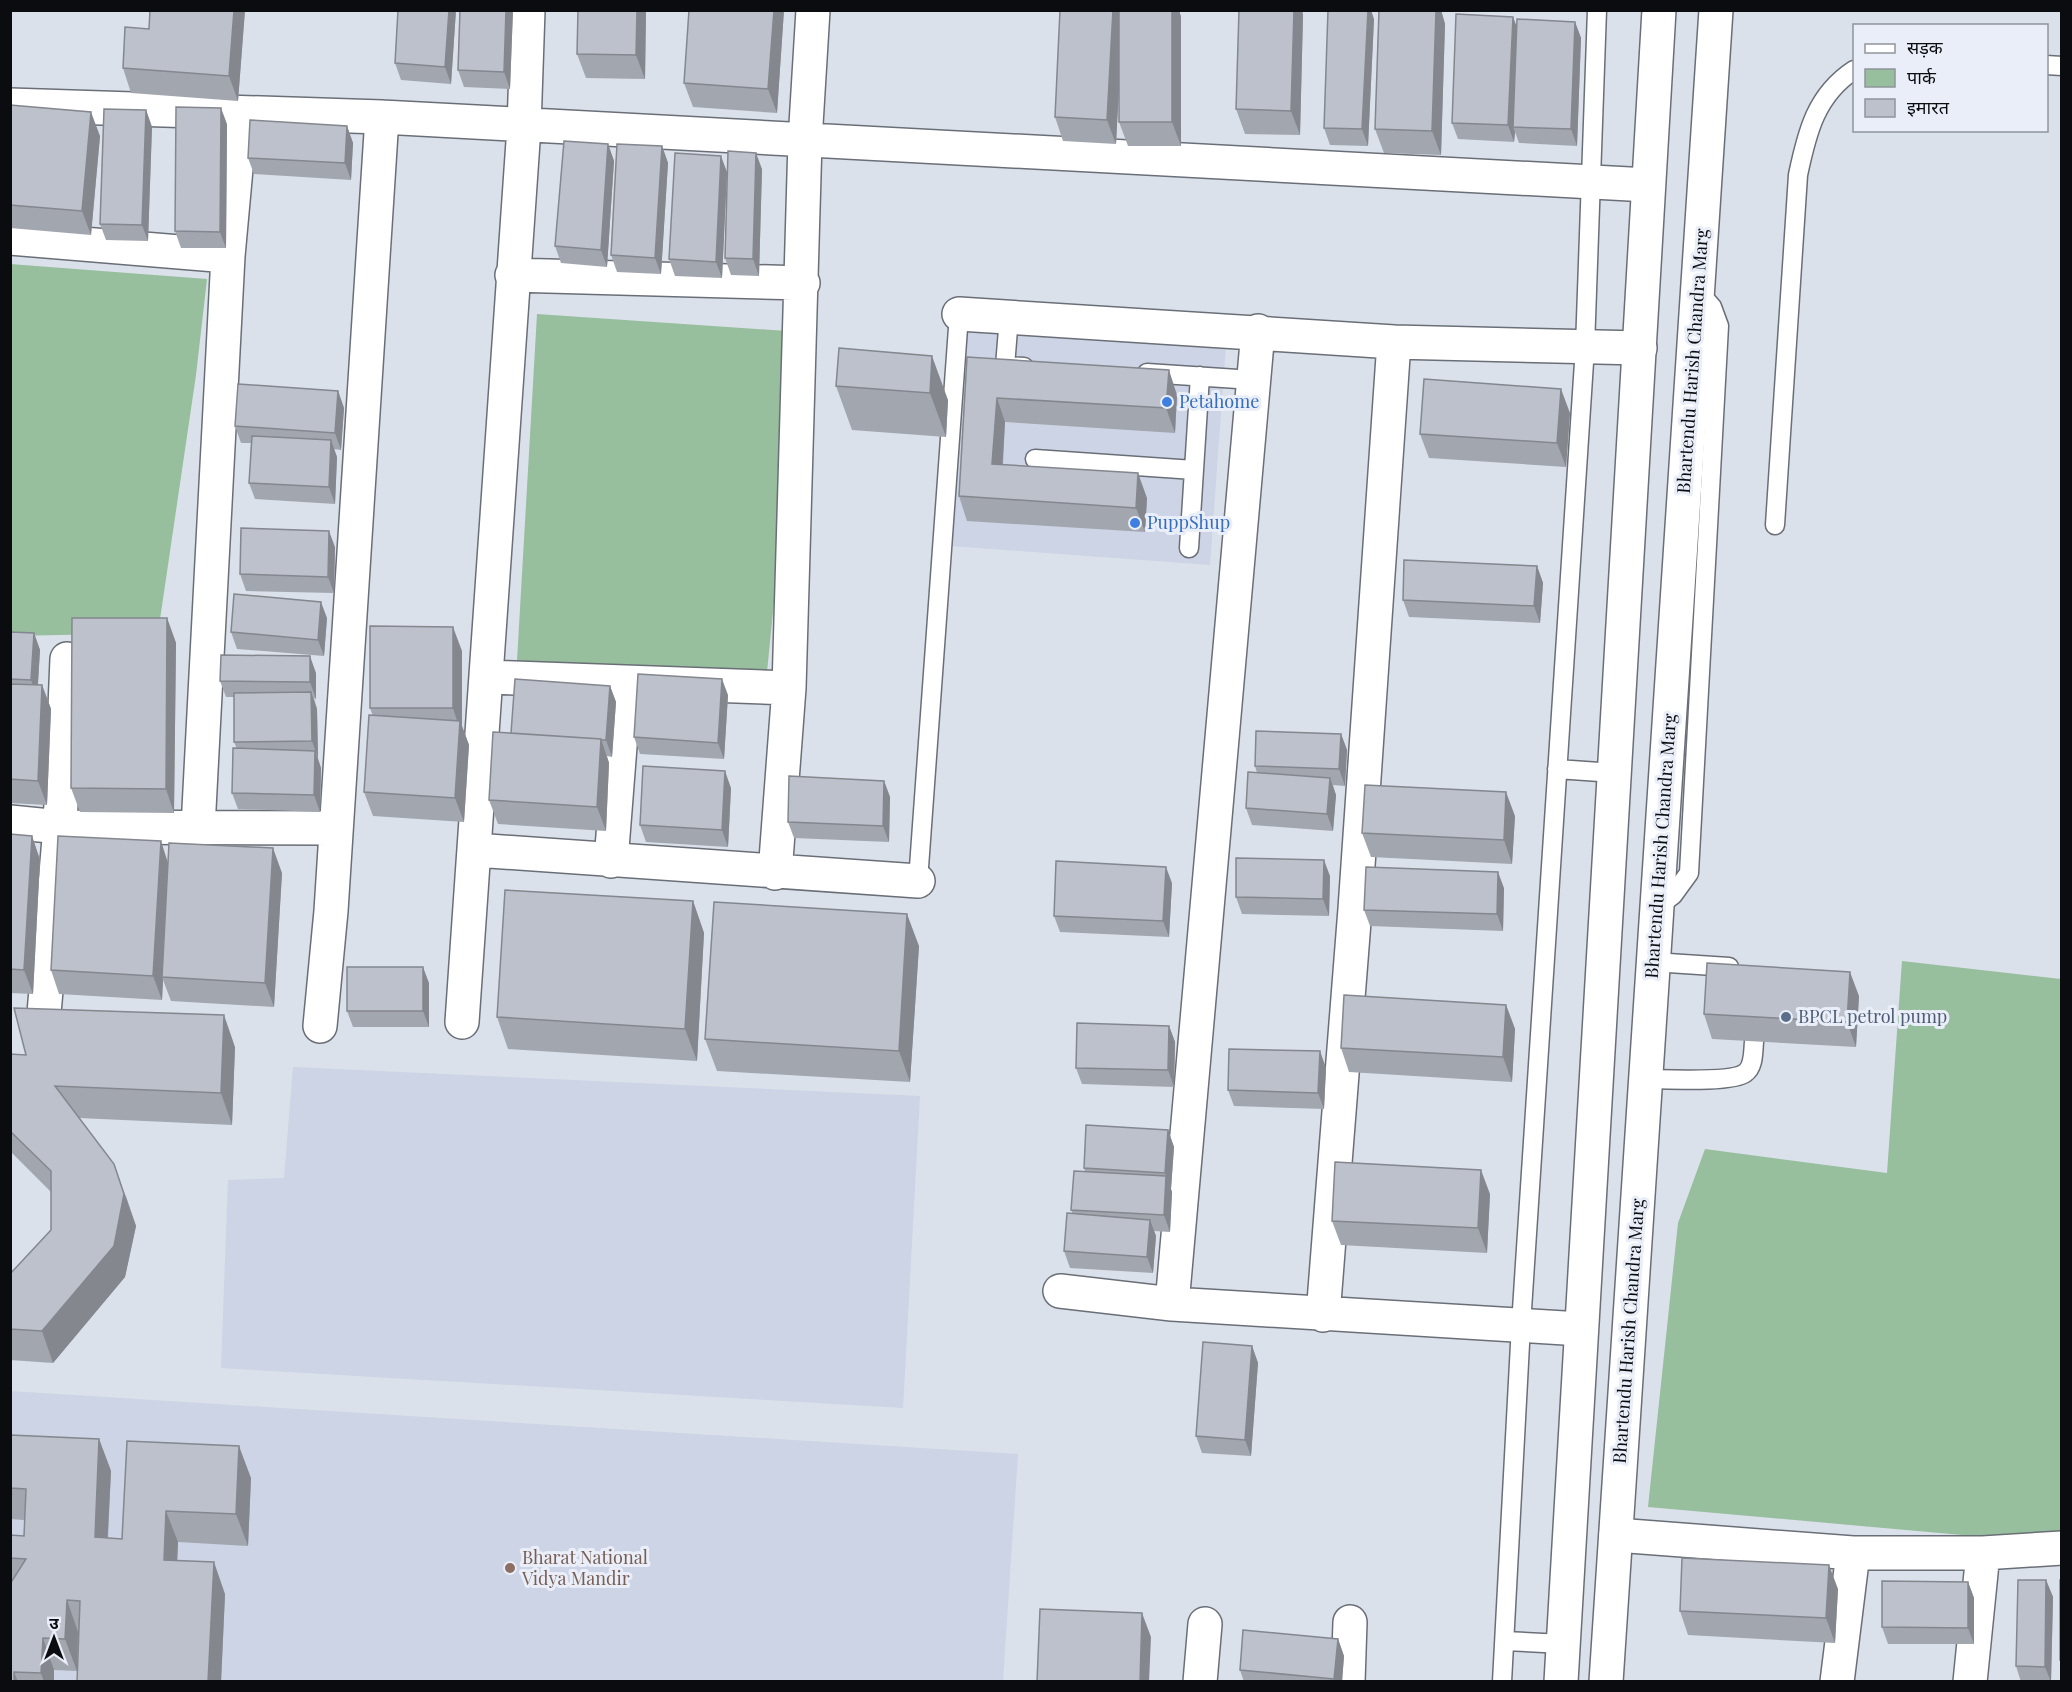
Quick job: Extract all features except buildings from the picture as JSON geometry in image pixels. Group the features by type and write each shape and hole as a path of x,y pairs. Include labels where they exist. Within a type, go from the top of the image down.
{"street":[{"path":"462,1022 488,677 512,275 524,127 528,10"},
{"path":"775,873 789,688 806,141 813,10"},
{"path":"1560,1682 1659,10"},
{"name":"Bhartendu Harish Chandra Marg","path":"1606,1682 1716,10"},
{"path":"10,105 382,117 524,127 1648,185"},
{"path":"198,828 228,256 242,114"},
{"path":"320,1026 331,911 382,117"},
{"path":"10,238 228,256"},
{"path":"512,275 803,283"},
{"path":"959,314 1258,331 1394,342 1640,348"},
{"path":"1172,1304 1258,331"},
{"path":"1323,1315 1356,898 1394,342"},
{"path":"43,1025 60,827 67,659"},
{"path":"488,677 789,688"},
{"path":"611,861 625,683"},
{"path":"10,822 60,827 336,828"},
{"path":"475,850 775,873 918,881"},
{"path":"1060,1291 1172,1304 1581,1329"},
{"path":"1616,1535 1853,1553 1983,1553 2061,1548"},
{"path":"1837,1682 1853,1553"},
{"path":"1970,1682 1983,1553"},
{"path":"1348,1682 1350,1622"},
{"path":"1200,1682 1205,1624"}],"lane":[{"path":"1503,1682 1521,1325 1584,346 1597,10"},
{"path":"1775,525 1798,175 1803,151 1821,103 1836,82 1853,71"},
{"path":"918,881 959,314"},
{"path":"1009,317 1005,366 1040,367"},
{"path":"1131,372 1253,380"},
{"path":"1189,549 1200,376"},
{"path":"1035,459 1194,470"},
{"path":"1557,769 1614,773"},
{"path":"1653,962 1733,967 1748,971"},
{"path":"1645,1079 1726,1078 1744,1074 1750,1066 1754,1042"},
{"path":"1505,1641 1563,1644"}],"shaded area":[{"path":"966,325 1226,344 1210,565 950,546"},
{"path":"293,1067 920,1096 903,1408 221,1368 228,1180 284,1178"},
{"name":"Bharat National Vidya Mandir","path":"10,1391 1018,1454 1003,1681 11,1681"}],"green space":[{"path":"10,264 207,279 196,375 158,633 11,636"},
{"path":"537,314 801,332 765,692 516,678"},
{"path":"1902,961 2061,979 2061,1532 2007,1539 1648,1507 1678,1223 1705,1149 1887,1173"}],"place":[{"name":"Petahome","path":"1167,402"},
{"name":"PuppShup","path":"1135,523"},
{"name":"BPCL petrol pump","path":"1786,1017"},
{"name":"Bharat National Vidya Mandir","path":"510,1568"}]}
